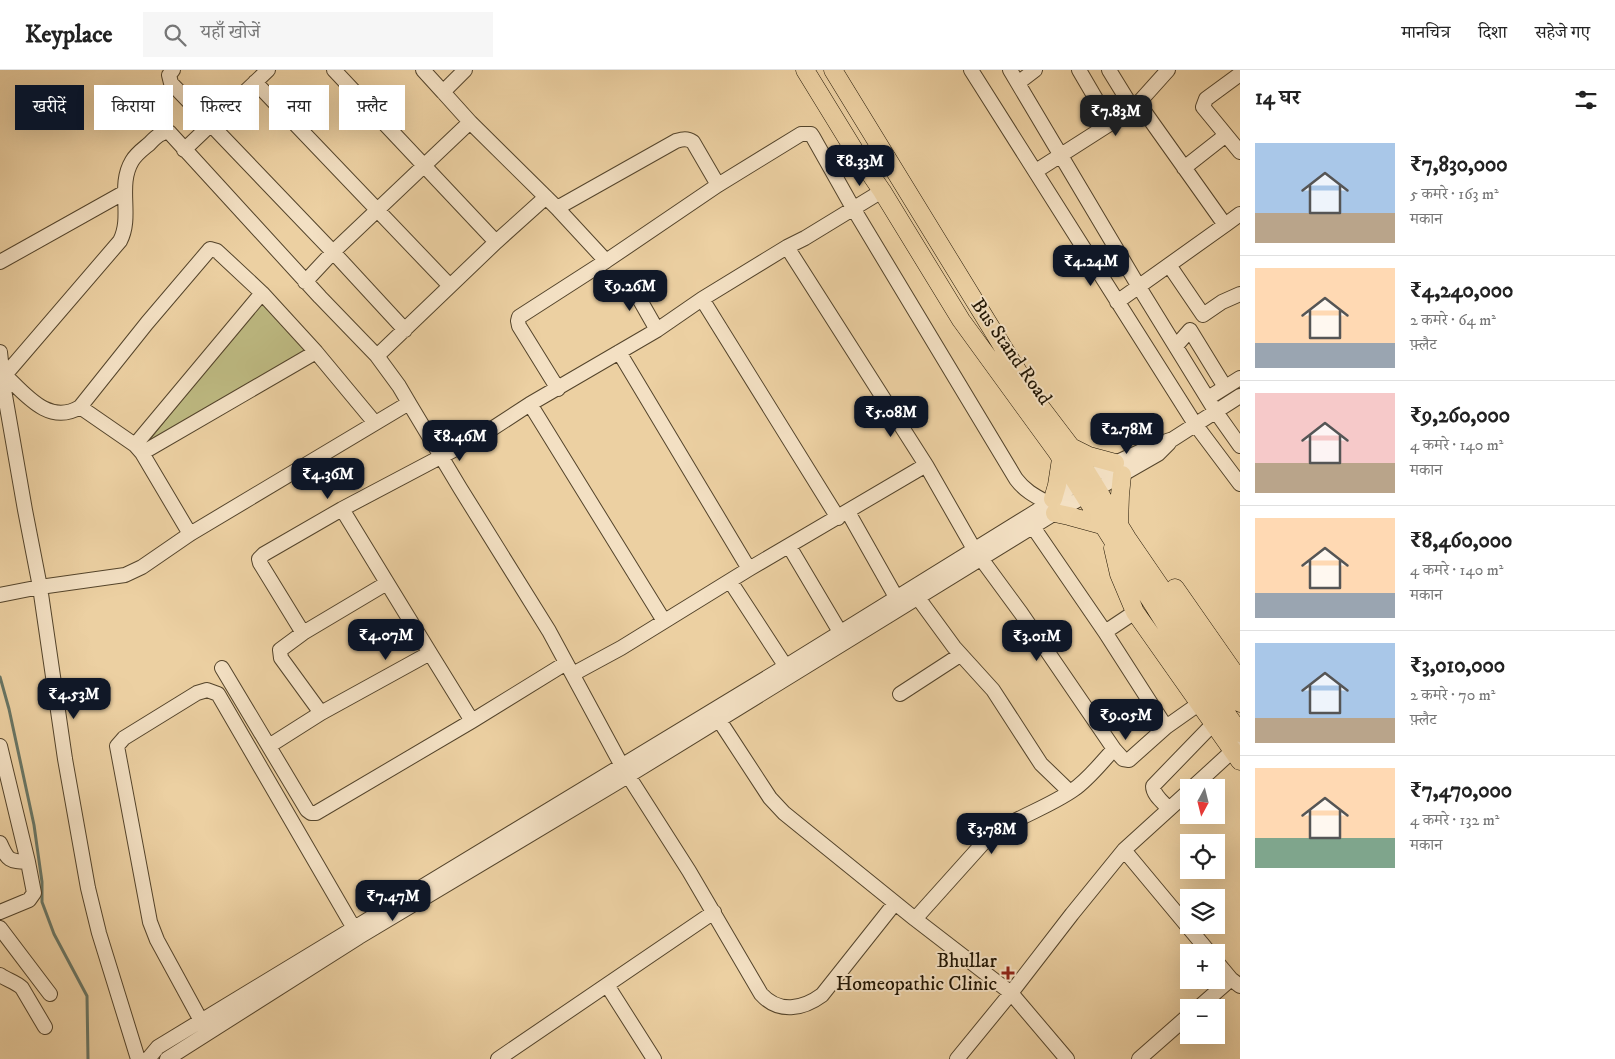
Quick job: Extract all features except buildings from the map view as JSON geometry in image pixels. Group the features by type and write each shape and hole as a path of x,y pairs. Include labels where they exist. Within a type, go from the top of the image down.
{"main road":[{"name":"Bus Stand Road","path":"805,70 961,320 1066,453"},
{"name":"Bus Stand Road","path":"833,70 1036,401 1086,487 1119,534 1119,574 1135,612 1214,723 1238,752"},
{"path":"1102,525 1069,516 1052,505 1066,453 1089,456 1118,469 1119,534 1180,647 1240,733"},
{"name":"Bus Stand Road","path":"1086,487 1102,525 1150,552 1240,681"},
{"path":"1134,561 1240,703"}],"street":[{"path":"173,70 169,75 171,83 183,96"},
{"path":"253,85 268,70"},
{"path":"334,70 496,242"},
{"path":"423,70 470,122 557,208 606,261"},
{"path":"443,92 465,70"},
{"path":"971,70 1195,424 1240,484"},
{"path":"1010,70 1216,412 1237,437"},
{"path":"1018,83 1035,70"},
{"path":"1079,70 1110,123"},
{"path":"1109,70 1225,225"},
{"path":"1036,172 1136,106 1168,70"},
{"path":"1240,74 1203,103 1204,109 1240,152"},
{"path":"256,82 450,286"},
{"path":"305,282 332,252 470,122"},
{"path":"184,150 206,130"},
{"path":"214,130 405,330"},
{"path":"2,367 120,241 126,226 126,180 132,161 158,136 168,132 305,282 377,356 399,386 440,456 549,631 625,771 659,821 761,994 767,1001 777,1006 790,1008 812,1002 822,995 895,903"},
{"path":"558,390 520,329 518,321 523,313 606,261 718,185 801,134 811,134 853,208 1016,479 1023,488 1052,505"},
{"path":"1184,168 1226,135"},
{"path":"557,208 676,141 683,139 689,139 693,142 718,185"},
{"path":"303,633 260,564 259,559 264,554 342,509 484,434 530,404 558,390 657,330 702,299 787,247 882,191"},
{"path":"0,262 125,192"},
{"path":"377,356 496,242 546,198"},
{"path":"1117,302 1240,214"},
{"path":"787,247 926,465 978,554 1114,749 1123,759 1127,761 1166,727 1200,703"},
{"path":"2,367 34,403 46,410 58,413 72,412 80,407 210,249 217,251 262,293 316,352 375,423"},
{"path":"1169,265 1203,315 1214,307 1240,294"},
{"path":"628,279 657,330"},
{"path":"138,449 262,293"},
{"path":"702,299 896,597"},
{"path":"1176,346 1190,330 1225,387"},
{"path":"138,449 316,352"},
{"path":"619,352 749,569"},
{"path":"2,367 16,462 40,587 65,759 88,888 99,933 138,1059"},
{"path":"1208,398 1240,378"},
{"path":"148,1059 158,1047 357,933 625,771 978,554 1052,505 1118,469 1158,454 1173,439 1240,396"},
{"path":"2,595 40,587 125,575 142,567 190,534 409,403"},
{"path":"530,404 664,621"},
{"path":"80,407 138,449 190,534"},
{"path":"222,668 308,810 311,813 316,813 472,721 570,669 621,648 749,569 926,465"},
{"path":"978,554 1033,527 1052,505"},
{"path":"342,509 472,721"},
{"path":"1033,527 1105,632 1166,727"},
{"path":"789,546 840,632"},
{"path":"730,581 789,671"},
{"path":"321,713 280,654 280,650 303,633 387,583"},
{"path":"625,771 719,720 789,671 840,632 896,597 915,593"},
{"path":"915,593 960,655 993,690 1041,764 1070,792"},
{"path":"1105,632 1135,612"},
{"path":"269,746 321,713 430,652"},
{"path":"900,694 960,655"},
{"path":"208,1034 157,940 150,922 117,752 117,746 124,738 181,703 207,690 218,694 357,933"},
{"path":"719,720 776,806 915,919 1011,993 1067,1059"},
{"path":"1169,809 1156,794 1153,786 1214,723"},
{"path":"0,746 34,888 32,898 0,912"},
{"path":"915,919 985,841 1018,818 1080,785 1114,749"},
{"path":"1204,779 1238,752"},
{"path":"957,1059 1124,850 1180,799"},
{"path":"0,843 8,859 14,862 28,862"},
{"path":"1124,850 1202,944"},
{"path":"498,1059 714,912"},
{"path":"0,928 50,994"},
{"path":"167,1059 208,1034 357,933"},
{"path":"1211,999 1235,983 1225,972"},
{"path":"0,975 22,988 45,1027"},
{"path":"607,985 654,1059"},
{"path":"1138,1059 1180,1023"}],"shaded area":[{"path":"262,300 309,351 144,447"}],"waterway":[{"path":"0,677 9,709 34,825 42,882 42,902 54,934 87,996 88,1059"}],"place":[{"name":"Bhullar Homeopathic Clinic","path":"1008,973"}]}
